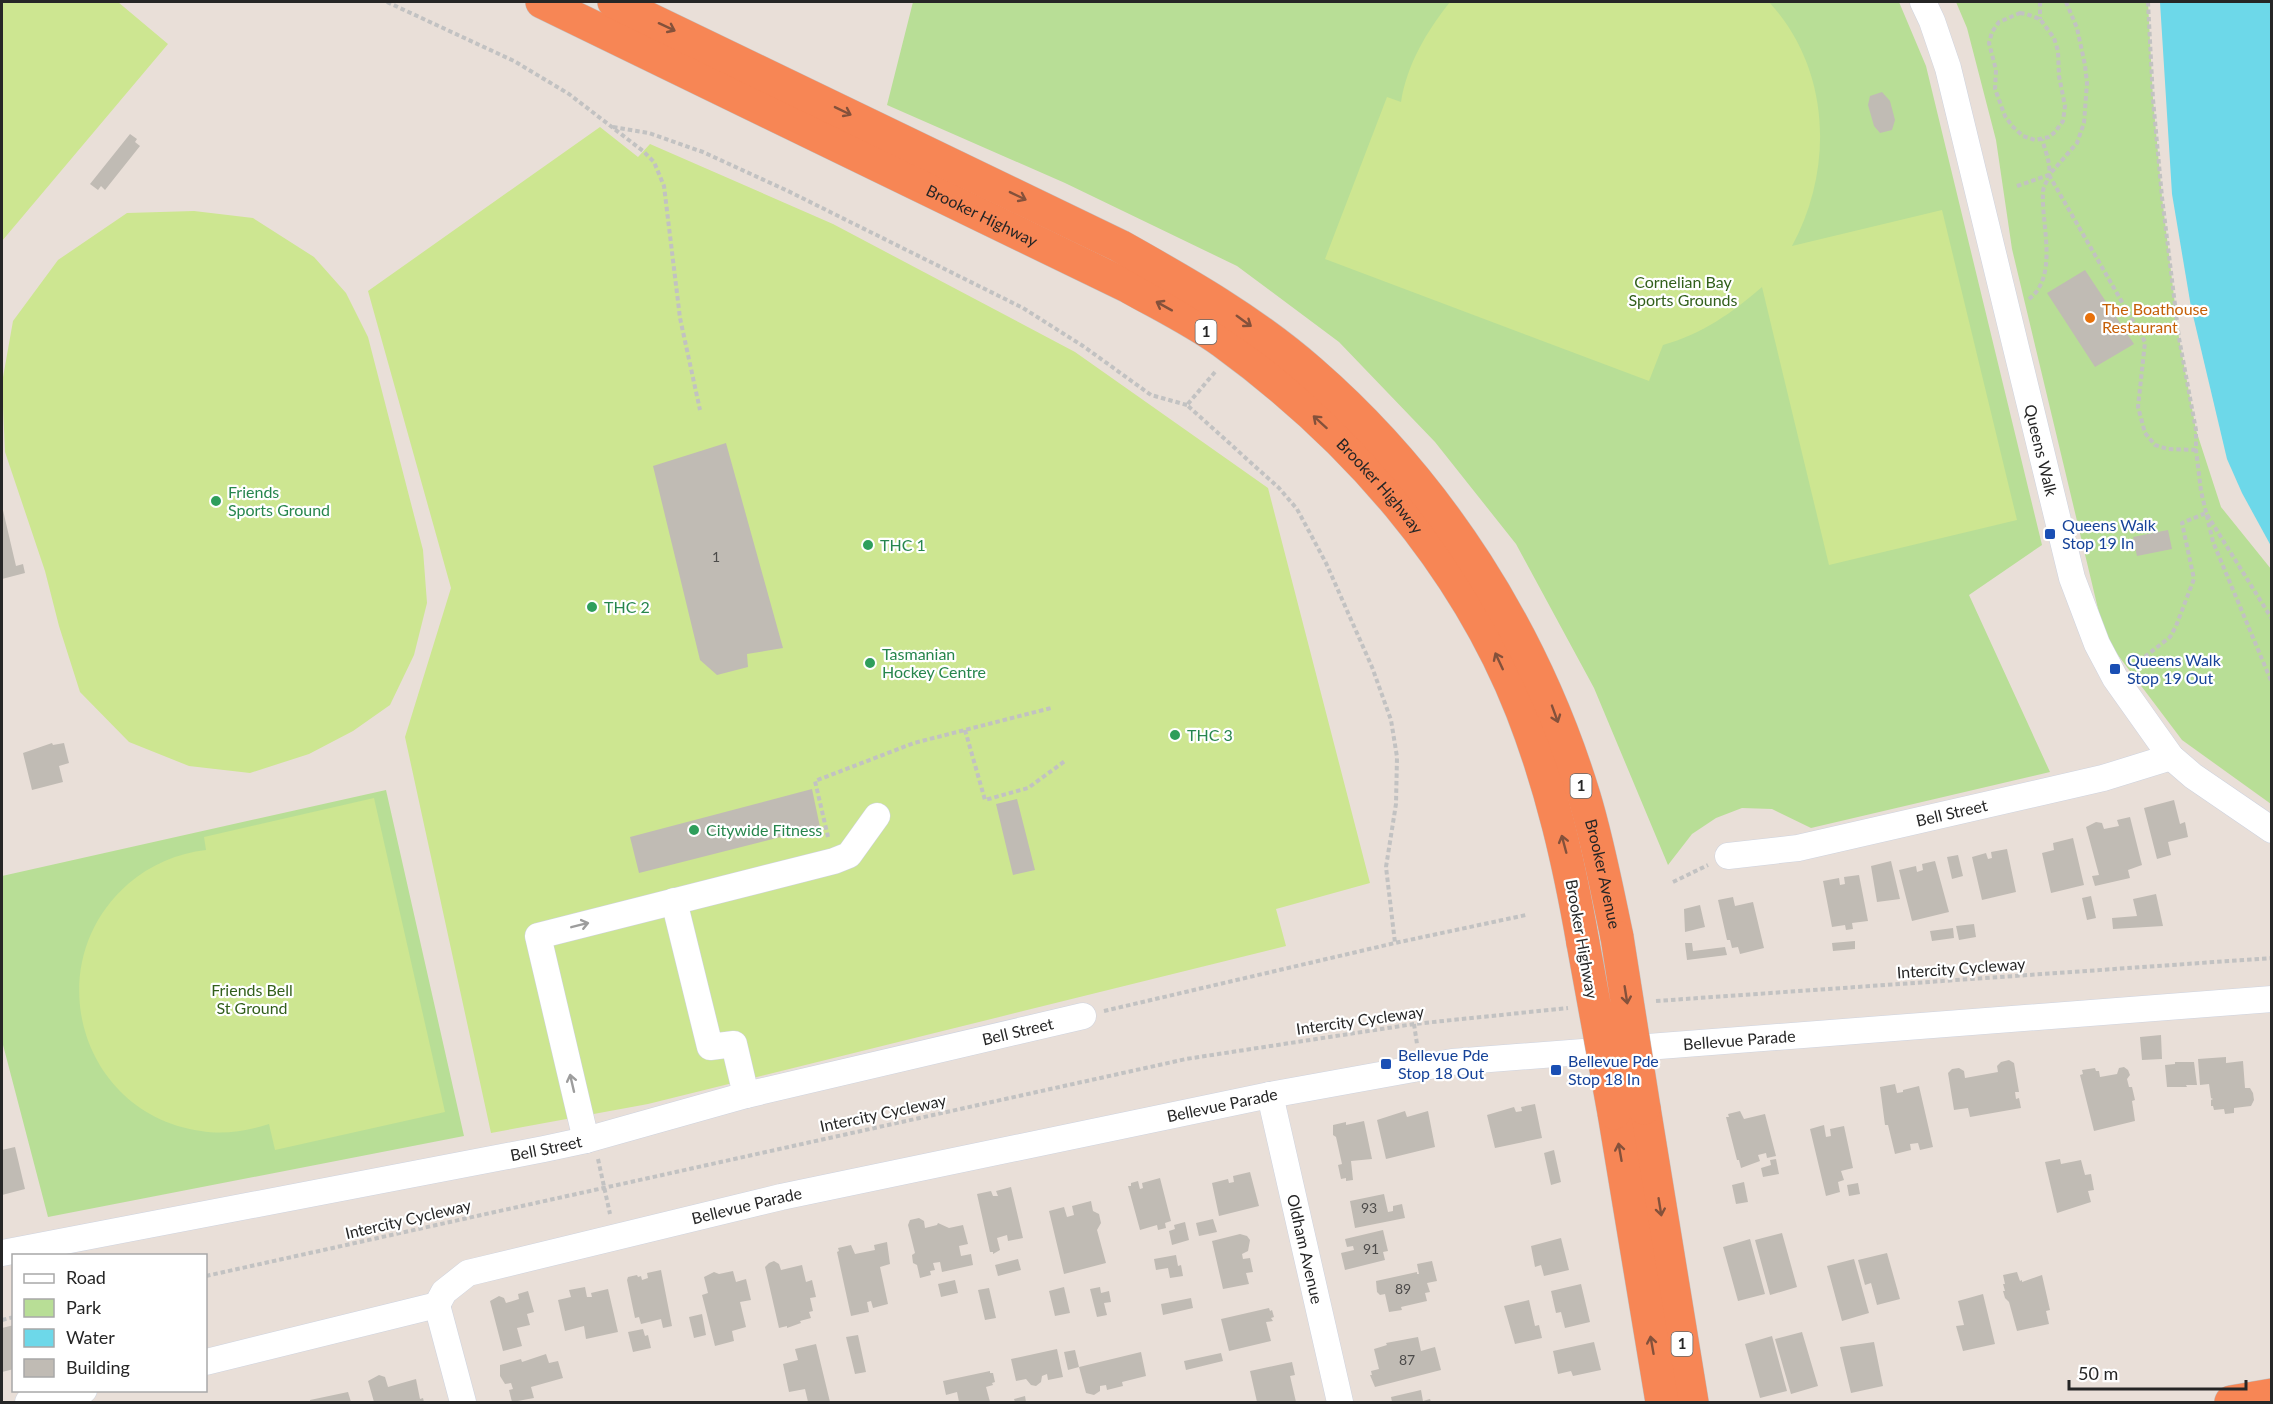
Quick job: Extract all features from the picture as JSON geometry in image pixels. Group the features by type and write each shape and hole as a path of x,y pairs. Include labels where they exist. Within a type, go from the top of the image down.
{"highway":[{"name":"Brooker Highway","path":"542,2 1138,292 1222,341 1325,426 1390,494 1443,562 1488,638 1522,710 1553,801 1568,858 1583,943 1629,1111 1672,1285 1692,1402"},
{"name":"Brooker Highway","path":"614,2 1120,246 1239,317 1309,370 1368,425 1410,473 1476,562 1522,642"},
{"name":"Brooker Avenue","path":"1522,642 1550,702 1584,796 1617,937"},
{"name":"Brooker Highway","path":"1617,937 1629,1111 1662,1402"},
{"path":"1672,1285 1705,1385 1714,1402"},
{"path":"2231,1402 2271,1395"}],"street":[{"name":"Queens Walk","path":"1923,2 1948,68 2072,578 2093,636 2115,678 2170,757 2271,830"},
{"name":"Bell Street","path":"1728,856 1798,848 2103,778 2170,757"},
{"path":"592,1148 538,936 834,861 849,855 877,816"},
{"path":"674,901 710,1047 734,1044 746,1095"},
{"name":"Bellevue Parade","path":"437,1305 444,1292 468,1273 781,1197 1270,1095 1452,1062 2271,999"},
{"name":"Bell Street","path":"2,1252 486,1161 592,1148 746,1095 1083,1016"},
{"name":"Oldham Avenue","path":"1270,1095 1340,1402"},
{"path":"207,1362 437,1305 463,1402"},
{"path":"28,1402 75,1392"}],"path":[{"path":"387,2 514,61 569,94 654,162 664,186 680,318 700,410"},
{"path":"2040,2 2040,19 2056,44 2065,114 2059,127 2049,137 2035,140 2023,136 2005,116 1995,88 1996,70 1989,43 1995,27 2005,18 2026,14 2040,19"},
{"path":"2007,316 2034,296 2042,281 2047,263 2043,190 2049,175 2077,143 2084,123 2087,83 2081,44 2066,2"},
{"path":"2148,2 2153,99 2162,197 2179,338 2196,430 2196,450 2206,513 2213,543 2271,683"},
{"path":"613,127 649,133 703,152 788,191 1023,308 1083,346 1151,394 1187,405 1279,488 1297,509 1326,563 1372,667 1391,720 1397,756 1396,804 1386,867 1395,943"},
{"path":"2042,139 2049,164 2049,175 2145,342 2138,407 2145,433 2155,445 2168,449 2196,450"},
{"path":"2017,186 2049,175"},
{"path":"1187,405 1215,372"},
{"path":"2115,678 2170,637 2193,579 2182,523 2206,513"},
{"path":"2206,513 2271,618"},
{"path":"834,861 814,782 914,743 1051,708"},
{"path":"965,730 985,801 1028,788 1065,761"},
{"path":"1673,882 1728,856"},
{"path":"1083,1016 1395,943 1526,915"},
{"name":"Intercity Cycleway","path":"1653,1001 2271,958"},
{"name":"Intercity Cycleway","path":"207,1275 1186,1059 1414,1024 1571,1008"},
{"path":"592,1148 616,1238"}],"green space":[{"path":"2,2 118,2 168,44 2,241"},
{"name":"Cornelian Bay Sports Grounds","path":"913,2 1899,2 1926,66 2042,545 1969,595 2050,772 1811,828 1772,809 1742,808 1716,818 1692,834 1668,865 1594,688 1516,544 1435,442 1339,342 1237,266 1065,183 887,105"},
{"path":"1450,2 1769,2 1790,29 1805,58 1815,88 1819,120 1820,153 1815,185 1806,216 1792,246 1942,210 2017,520 1829,565 1762,287 1716,322 1691,335 1663,345 1649,381 1325,259 1387,97 1401,102 1413,61 1433,25"},
{"path":"1956,2 2148,2 2153,99 2162,197 2179,338 2196,430 2221,507 2271,569 2271,804 2182,740 2105,638 2012,249 1996,140 1967,28"},
{"name":"Tasmanian Hockey Centre","path":"600,127 638,157 650,144 833,224 1075,352 1268,488 1370,883 1276,909 1286,946 648,1104 491,1133 405,737 451,588 368,291"},
{"name":"Friends Sports Ground","path":"194,211 253,218 314,257 346,293 368,337 423,550 427,603 414,655 390,705 353,731 309,754 250,773 189,766 129,742 80,692 59,626 45,571 5,452 2,383 13,321 58,260 127,213"},
{"name":"Friends Bell St Ground","path":"386,790 464,1136 48,1217 2,1041 2,876"},
{"name":"Friends Bell St Ground","path":"374,798 445,1112 275,1150 269,1124 235,1132 201,1131 159,1119 126,1096 101,1066 85,1031 79,993 84,954 100,917 128,884 146,871 175,857 206,850 204,837"}],"water":[{"path":"2160,2 2271,2 2271,546 2242,493 2227,459 2191,307 2172,194"}],"building":[{"path":"1882,92 1890,101 1895,120 1892,130 1880,133 1874,126 1868,105 1870,96"},
{"path":"130,134 137,139 135,142 140,146 105,190 101,186 98,190 90,184"},
{"name":"The Boathouse Restaurant","path":"2085,270 2134,344 2095,367 2047,293"},
{"path":"726,443 783,648 747,654 748,667 717,675 700,660 653,466"},
{"path":"2,506 16,566 23,564 25,573 2,579"},
{"path":"2168,530 2172,549 2137,556 2133,537"},
{"path":"52,743 53,745 64,743 69,763 59,766 63,782 32,790 23,753"},
{"path":"812,789 820,827 639,873 630,837"},
{"path":"1017,799 1035,870 1013,875 996,804"},
{"path":"2174,800 2180,824 2185,822 2188,837 2168,842 2171,855 2157,859 2144,808"},
{"path":"2130,817 2142,865 2128,870 2130,878 2095,886 2092,876 2099,875 2086,827 2096,822 2102,823 2104,829 2119,826 2117,820"},
{"path":"2073,838 2084,885 2051,893 2042,853 2054,850 2053,843"},
{"path":"2007,849 2016,892 1982,900 1972,857 1986,853 1988,859 1992,858 1991,852"},
{"path":"1958,855 1963,876 1952,879 1947,857"},
{"path":"1891,861 1900,899 1877,902 1871,866"},
{"path":"1935,861 1949,912 1912,921 1899,870 1916,866 1917,872 1923,870 1922,864"},
{"path":"1859,875 1868,921 1852,923 1853,929 1846,930 1845,925 1832,927 1823,881 1839,878 1840,885 1845,884 1844,877"},
{"path":"2156,894 2163,926 2113,929 2112,918 2137,916 2133,899"},
{"path":"2091,896 2096,918 2087,920 2082,898"},
{"path":"1733,897 1735,906 1753,902 1764,948 1740,954 1738,947 1732,948 1730,940 1727,940 1718,900"},
{"path":"1700,905 1705,927 1685,932 1684,909"},
{"path":"1974,924 1976,937 1959,940 1956,926"},
{"path":"1953,928 1954,938 1932,941 1930,931"},
{"path":"1855,941 1855,949 1833,951 1832,943"},
{"path":"1685,943 1692,943 1693,951 1725,947 1727,955 1687,960"},
{"path":"2161,1035 2162,1059 2142,1060 2140,1037"},
{"path":"2226,1057 2226,1063 2243,1061 2245,1088 2250,1088 2254,1100 2251,1106 2234,1108 2234,1113 2225,1114 2224,1109 2214,1110 2211,1106 2213,1099 2209,1084 2200,1085 2198,1059"},
{"path":"2009,1060 2014,1063 2019,1092 2015,1092 2016,1099 2019,1098 2021,1108 1970,1117 1968,1108 1954,1110 1948,1073 1952,1069 1959,1068 1964,1071 1965,1078 1998,1072 1997,1066"},
{"path":"2175,1062 2194,1062 2197,1085 2167,1087 2165,1065 2175,1064"},
{"path":"2124,1067 2130,1075 2127,1079 2129,1087 2132,1087 2135,1100 2132,1101 2135,1121 2094,1131 2080,1075 2083,1074 2082,1070 2095,1068 2099,1071 2100,1077 2117,1074 2119,1068"},
{"path":"1895,1084 1897,1093 1919,1086 1933,1147 1920,1150 1918,1143 1910,1144 1911,1150 1895,1154 1888,1125 1885,1125 1880,1087"},
{"path":"1535,1104 1542,1138 1495,1148 1487,1115 1514,1107 1516,1112 1522,1111 1521,1107"},
{"path":"1405,1111 1407,1117 1428,1111 1435,1147 1386,1159 1377,1120"},
{"path":"1740,1111 1744,1119 1765,1114 1776,1156 1767,1158 1766,1153 1758,1155 1760,1161 1741,1168 1726,1117 1729,1117 1728,1114"},
{"path":"1364,1121 1372,1159 1351,1161 1353,1180 1346,1181 1346,1178 1341,1179 1338,1165 1342,1164 1336,1137 1333,1135 1333,1125"},
{"path":"1824,1125 1826,1137 1831,1136 1830,1129 1844,1126 1853,1168 1841,1171 1844,1180 1838,1182 1840,1192 1826,1196 1810,1129"},
{"path":"15,1147 25,1189 2,1195 2,1150"},
{"path":"1554,1150 1561,1182 1551,1185 1544,1153"},
{"path":"1776,1159 1779,1174 1763,1177 1761,1168 1771,1165 1770,1160"},
{"path":"2060,1159 2061,1164 2081,1160 2085,1175 2091,1174 2094,1190 2088,1191 2091,1202 2057,1213 2045,1162"},
{"path":"1250,1172 1259,1206 1219,1216 1212,1183 1228,1179 1229,1183 1234,1182 1233,1176"},
{"path":"1160,1178 1171,1221 1165,1223 1166,1228 1158,1230 1157,1225 1140,1230 1128,1186 1138,1181 1140,1189 1143,1188 1142,1183"},
{"path":"1744,1182 1748,1202 1736,1204 1732,1185"},
{"path":"1858,1183 1860,1194 1849,1196 1847,1185"},
{"path":"1011,1187 1023,1238 1008,1241 1007,1235 997,1238 1000,1250 993,1254 990,1252 977,1194 991,1191 993,1196 998,1196 996,1191"},
{"path":"1384,1194 1388,1212 1393,1211 1393,1206 1402,1204 1405,1218 1355,1228 1350,1201"},
{"path":"1091,1201 1093,1211 1099,1214 1101,1223 1097,1230 1106,1263 1064,1274 1049,1211 1064,1207 1067,1217 1074,1215 1072,1206"},
{"path":"919,1218 924,1221 925,1228 938,1223 949,1228 963,1225 968,1244 959,1246 961,1256 971,1254 973,1265 942,1272 940,1262 933,1263 935,1270 930,1271 931,1275 920,1278 917,1265 913,1263 912,1255 915,1253 908,1225 910,1220"},
{"path":"1213,1219 1217,1232 1199,1236 1196,1223"},
{"path":"1185,1222 1189,1240 1172,1245 1169,1231 1175,1229 1174,1225"},
{"path":"1383,1230 1388,1251 1383,1252 1385,1260 1345,1270 1341,1253 1354,1250 1353,1246 1347,1247 1345,1239"},
{"path":"1782,1233 1797,1287 1770,1295 1755,1240"},
{"path":"1240,1234 1247,1236 1250,1240 1248,1251 1242,1254 1243,1259 1250,1258 1253,1272 1246,1273 1249,1284 1223,1289 1212,1241"},
{"path":"1561,1238 1569,1270 1544,1276 1541,1265 1535,1267 1531,1246"},
{"path":"1750,1239 1765,1294 1738,1301 1723,1247"},
{"path":"887,1242 890,1264 880,1267 888,1304 873,1308 871,1301 867,1302 869,1312 851,1316 838,1248 851,1245 855,1254 875,1250 874,1245"},
{"path":"1887,1253 1900,1299 1877,1305 1871,1283 1865,1285 1858,1260"},
{"path":"1176,1255 1183,1276 1170,1278 1168,1268 1156,1270 1154,1259"},
{"path":"1018,1259 1021,1270 998,1276 995,1265"},
{"path":"1854,1259 1869,1313 1842,1321 1827,1266"},
{"path":"774,1261 779,1264 781,1270 802,1265 806,1282 812,1280 816,1297 810,1298 813,1311 809,1312 811,1318 787,1328 787,1326 779,1328 765,1267"},
{"path":"1432,1261 1437,1281 1427,1283 1430,1292 1425,1293 1427,1301 1389,1312 1385,1294 1380,1295 1377,1292 1376,1281 1417,1272 1419,1274 1417,1264"},
{"path":"661,1270 672,1326 663,1328 661,1319 641,1324 639,1317 635,1318 627,1280 628,1277 637,1275 641,1276 642,1280 648,1278 647,1273"},
{"path":"733,1271 736,1282 746,1279 751,1300 740,1302 746,1327 732,1331 734,1341 715,1346 702,1295 708,1293 704,1277 714,1272 719,1274"},
{"path":"2017,1272 2022,1282 2042,1275 2050,1310 2046,1311 2049,1324 2017,1331 2009,1302 2003,1291 2005,1291 2003,1284 2005,1284 2003,1275"},
{"path":"955,1280 958,1293 941,1297 938,1284"},
{"path":"1581,1284 1590,1322 1565,1328 1561,1312 1556,1313 1551,1291"},
{"path":"585,1287 587,1297 592,1297 591,1293 608,1289 618,1332 586,1339 584,1326 565,1331 558,1300 571,1297 569,1290"},
{"path":"1064,1287 1070,1313 1055,1316 1049,1291"},
{"path":"1100,1287 1101,1293 1109,1291 1111,1302 1104,1303 1107,1315 1097,1317 1090,1289"},
{"path":"989,1288 996,1318 985,1320 978,1290"},
{"path":"528,1291 534,1312 527,1314 530,1325 517,1328 522,1346 503,1351 490,1301 499,1296 504,1298 506,1303 519,1299 518,1294"},
{"path":"1983,1294 1995,1344 1963,1351 1956,1326 1964,1325 1958,1301"},
{"path":"1191,1298 1193,1308 1163,1315 1161,1304"},
{"path":"1529,1300 1535,1326 1539,1325 1542,1338 1515,1344 1504,1306"},
{"path":"1269,1308 1274,1317 1271,1318 1273,1321 1266,1322 1271,1341 1229,1351 1221,1319"},
{"path":"702,1314 706,1335 694,1338 689,1317"},
{"path":"12,1326 12,1370 2,1372 2,1328"},
{"path":"643,1329 645,1336 648,1335 651,1348 633,1352 628,1332"},
{"path":"1802,1332 1818,1386 1791,1394 1775,1339"},
{"path":"858,1335 866,1372 855,1374 846,1337"},
{"path":"1772,1336 1787,1391 1760,1398 1745,1344"},
{"path":"1418,1337 1421,1351 1435,1347 1441,1370 1375,1387 1370,1375 1372,1375 1371,1371 1379,1369 1374,1349 1387,1345 1386,1343"},
{"path":"1594,1342 1601,1370 1573,1376 1571,1371 1558,1374 1553,1351"},
{"path":"1874,1342 1883,1386 1851,1393 1840,1347"},
{"path":"816,1344 830,1402 808,1402 805,1389 789,1392 783,1364 798,1360 795,1349"},
{"path":"1057,1349 1063,1377 1048,1380 1047,1374 1042,1376 1041,1382 1036,1386 1031,1385 1026,1379 1016,1381 1011,1359"},
{"path":"1075,1350 1079,1367 1068,1370 1064,1352"},
{"path":"1141,1352 1146,1376 1122,1382 1123,1386 1107,1390 1106,1385 1100,1386 1100,1391 1094,1395 1086,1393 1079,1367"},
{"path":"1221,1353 1223,1361 1186,1370 1184,1361"},
{"path":"546,1354 549,1363 558,1361 563,1378 531,1387 534,1398 512,1402 509,1390 513,1389 511,1383 505,1384 500,1376 500,1365 521,1359 522,1362"},
{"path":"1292,1362 1295,1375 1290,1376 1296,1402 1257,1402 1250,1371"},
{"path":"990,1371 993,1373 995,1382 986,1387 990,1402 959,1402 957,1392 946,1395 943,1381"},
{"path":"379,1375 385,1377 388,1387 416,1379 420,1399 423,1398 424,1402 374,1402 368,1381"},
{"path":"1421,1390 1423,1401 1430,1399 1431,1402 1392,1402 1391,1397"},
{"path":"348,1392 351,1402 310,1402 310,1400"},
{"path":"1025,1396 1026,1402 1015,1402 1014,1399"}],"place":[{"name":"The Boathouse Restaurant","path":"2090,318"},
{"name":"Friends Sports Ground","path":"216,501"},
{"name":"Queens Walk Stop 19 In","path":"2050,534"},
{"name":"THC 1","path":"868,545"},
{"name":"THC 2","path":"592,607"},
{"name":"Tasmanian Hockey Centre","path":"870,663"},
{"name":"Queens Walk Stop 19 Out","path":"2115,669"},
{"name":"THC 3","path":"1175,735"},
{"name":"Citywide Fitness","path":"694,830"},
{"name":"Bellevue Pde Stop 18 Out","path":"1386,1064"},
{"name":"Bellevue Pde Stop 18 In","path":"1556,1070"}]}
